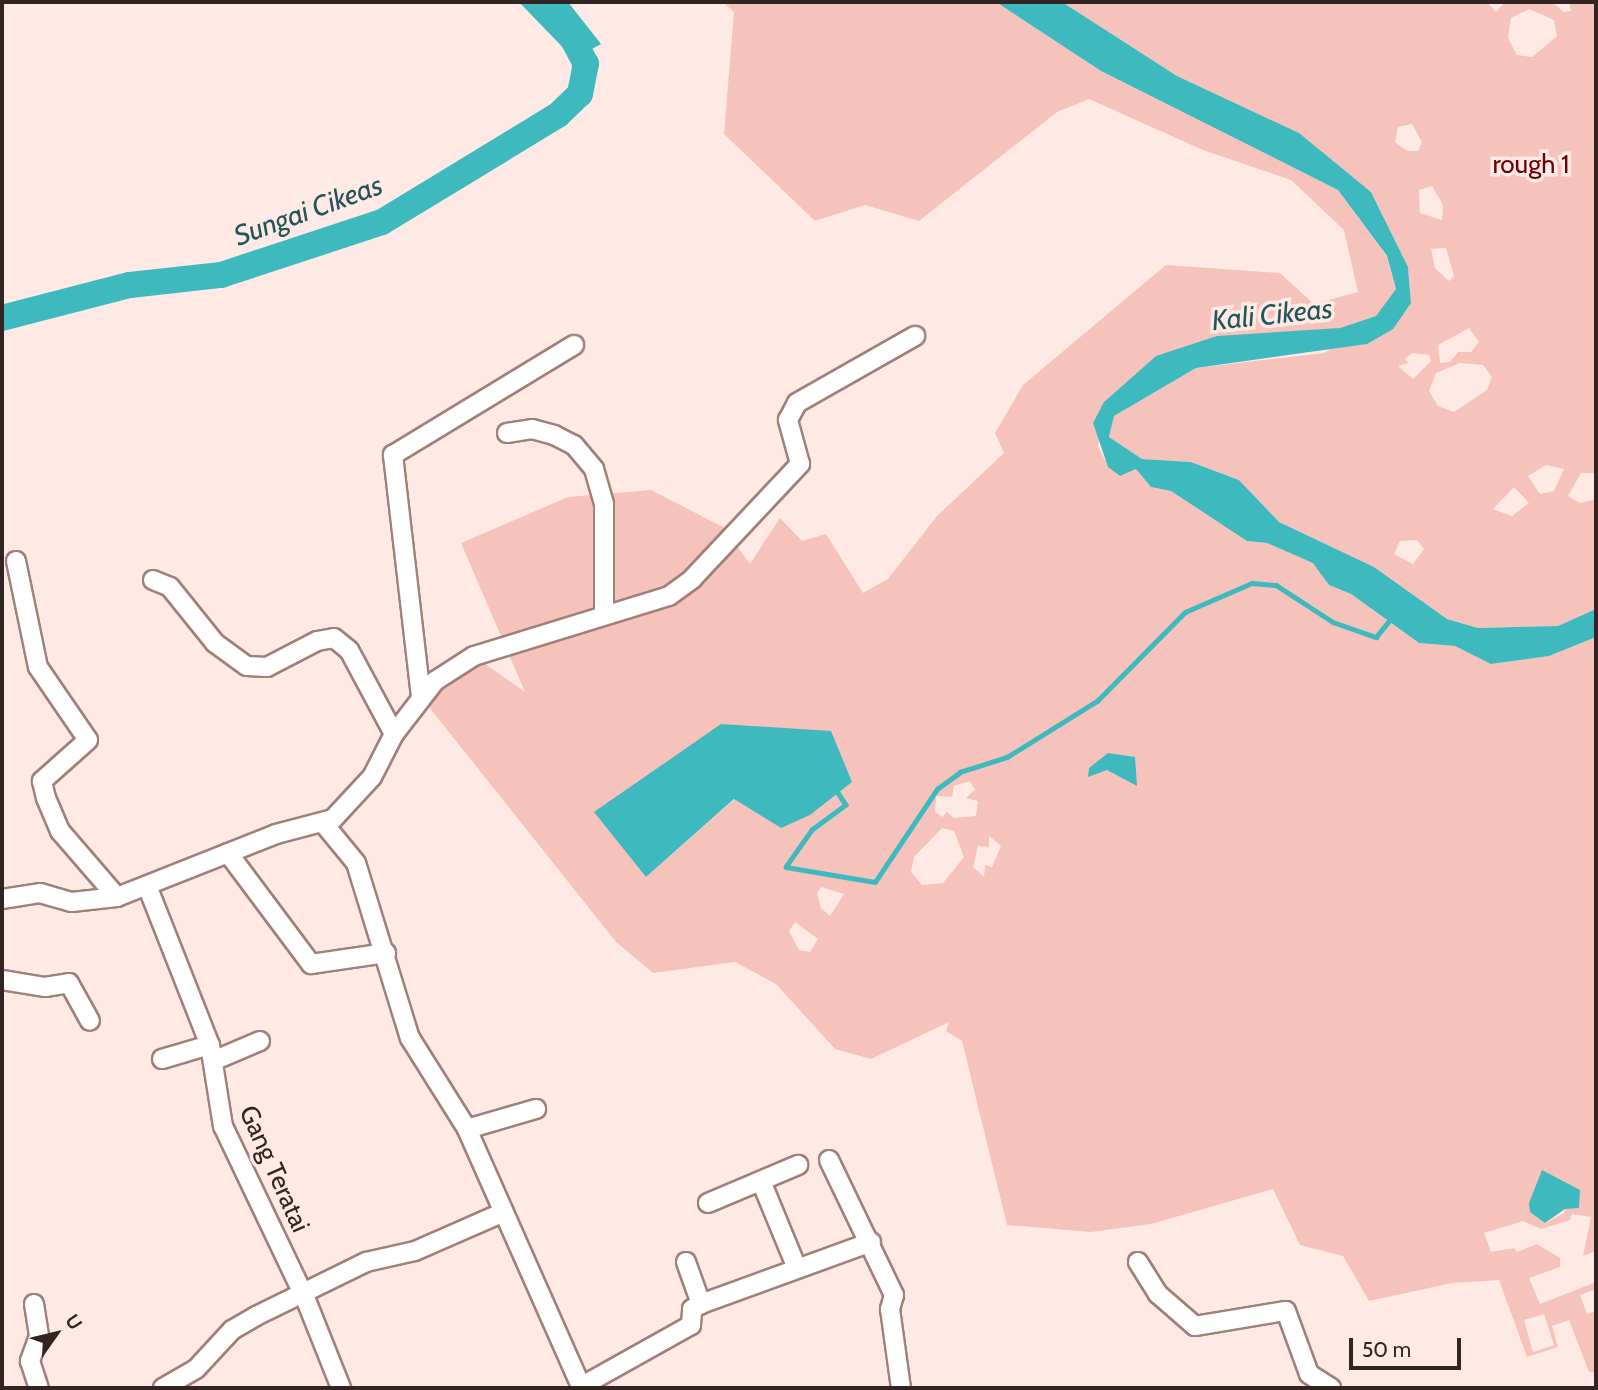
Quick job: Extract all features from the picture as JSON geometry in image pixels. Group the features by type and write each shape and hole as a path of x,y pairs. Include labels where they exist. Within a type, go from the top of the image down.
{"street":[{"path":"2,899 30,893 72,902 117,897 148,888 228,853 324,824 372,777 394,734 421,697 474,656 556,635 604,614 670,596 692,579 800,464 788,420 797,403 915,335"},
{"path":"421,697 393,455 574,345"},
{"path":"507,433 532,429 554,435 574,445 594,469 604,504 604,614"},
{"path":"16,561 38,667 88,740 42,781 46,798 72,848 117,897"},
{"path":"153,580 170,587 215,643 247,666 267,667 317,641 334,638 349,650 394,734"},
{"path":"324,824 356,863 386,953 410,1038 467,1129 582,1387 691,1325 691,1310 701,1304 796,1266 871,1242"},
{"path":"228,853 311,964 386,953"},
{"name":"Gang Teratai","path":"148,888 212,1053 223,1126 303,1293 341,1388"},
{"path":"2,980 46,987 69,983 90,1021"},
{"path":"162,1059 212,1053 260,1041"},
{"path":"467,1129 536,1109"},
{"path":"830,1160 871,1242 895,1298 890,1309 901,1388"},
{"path":"708,1203 798,1165"},
{"path":"761,1181 796,1266"},
{"path":"163,1388 196,1369 240,1325 375,1258 415,1251 504,1212"},
{"path":"685,1262 701,1304"},
{"path":"1138,1262 1158,1294 1195,1326 1285,1311 1309,1374 1331,1388"},
{"path":"34,1304 38,1336 30,1361 39,1388"}],"green space":[{"path":"723,2 996,2 1101,71 1338,190 1387,257 1396,290 1376,316 1340,328 1156,356 1104,402 1098,446 1108,466 1136,469 1151,487 1171,491 1247,541 1267,543 1314,563 1329,585 1351,594 1419,643 1455,646 1492,664 1549,656 1596,637 1596,1251 1583,1256 1591,1217 1572,1214 1570,1220 1541,1229 1523,1221 1484,1233 1491,1252 1514,1248 1517,1252 1537,1244 1560,1258 1560,1267 1529,1278 1540,1304 1596,1282 1596,1289 1580,1295 1587,1314 1596,1311 1596,1372 1589,1372 1569,1320 1552,1326 1558,1347 1527,1357 1499,1280 1452,1283 1369,1301 1343,1256 1300,1245 1273,1189 1151,1224 1091,1232 1007,1225 962,1041 946,1031 949,1022 871,1059 835,1049 776,984 735,962 653,973 616,942 421,697 474,656 525,692 461,543 568,497 651,490 723,527 750,564 780,518 802,541 826,534 863,593 888,579 937,516 1004,453 995,433 1023,385 1166,265 1280,273 1314,304 1358,292 1344,230 1291,180 1203,150 1089,99 1057,112 919,221 865,205 815,221 724,134 734,12","holes":["721,724 772,731 781,828 735,799 646,877","970,781 975,790 966,798 978,801 976,816 954,818 947,812 942,817 935,812 936,796 952,797 954,786","942,828 954,831 964,857 943,883 922,885 911,872 914,857","989,836 1001,846 992,867 985,865 984,877 973,867 978,846 989,847","821,887 844,894 830,916 821,908 817,893","795,922 818,939 810,952 799,950 789,931","1538,1182 1574,1190 1564,1213 1546,1223 1533,1208","1544,1314 1554,1345 1533,1352 1524,1320"]},
{"name":"rough 1","path":"1062,2 1487,2 1496,12 1505,2 1553,3 1564,12 1571,11 1569,2 1596,2 1596,473 1581,473 1568,496 1580,503 1596,499 1596,609 1558,626 1478,628 1447,619 1374,567 1279,522 1239,480 1191,462 1142,459 1109,437 1114,416 1196,368 1324,353 1411,303 1408,267 1371,192 1299,134 1177,76","holes":["1529,9 1554,20 1557,36 1532,57 1517,55 1508,38 1511,18","1412,124 1422,142 1418,151 1407,151 1395,142 1398,127","1432,186 1443,205 1442,220 1420,213 1419,190","1446,248 1454,276 1449,281 1435,268 1431,249","1469,328 1479,342 1471,352 1458,352 1450,362 1440,363 1438,345","1412,353 1429,355 1431,361 1413,379 1398,366 1409,363 1405,359","1460,363 1483,365 1492,377 1487,390 1454,412 1438,406 1429,391 1436,373","1546,465 1564,469 1554,491 1540,494 1528,476","1514,487 1529,503 1512,516 1493,509","1417,540 1424,549 1413,564 1394,554 1400,541"]}],"water":[{"path":"519,2 568,2 601,44 574,59"},
{"path":"996,2 1062,2 1177,76 1299,133 1371,192 1408,267 1411,303 1393,329 1367,344 1196,368 1114,416 1109,437 1142,459 1191,462 1239,480 1279,522 1374,567 1447,619 1478,628 1558,626 1596,609 1596,637 1549,656 1491,664 1455,646 1419,643 1351,594 1329,585 1313,563 1267,543 1247,541 1171,491 1151,487 1136,469 1120,476 1108,467 1093,423 1104,402 1156,356 1217,336 1340,328 1376,316 1396,289 1387,256 1338,190 1101,71"},
{"path":"721,724 831,731 852,782 810,815 781,828 734,799 646,877 594,812"},
{"path":"1108,753 1135,757 1137,786 1107,770 1088,777 1089,768"},
{"path":"1542,1170 1580,1190 1579,1208 1565,1209 1545,1223 1530,1212 1529,1203"}],"waterway":[{"name":"Sungai Cikeas","path":"2,318 130,285 221,275 382,222 558,115 580,94 586,64 570,34 538,2"},
{"path":"835,788 846,805 812,830 786,867 875,882 937,789 960,772 1007,757 1097,701 1185,612 1252,583 1276,585 1333,622 1376,637 1390,620"}],"water label":[{"name":"Kali Cikeas","path":"1272,314"}]}
